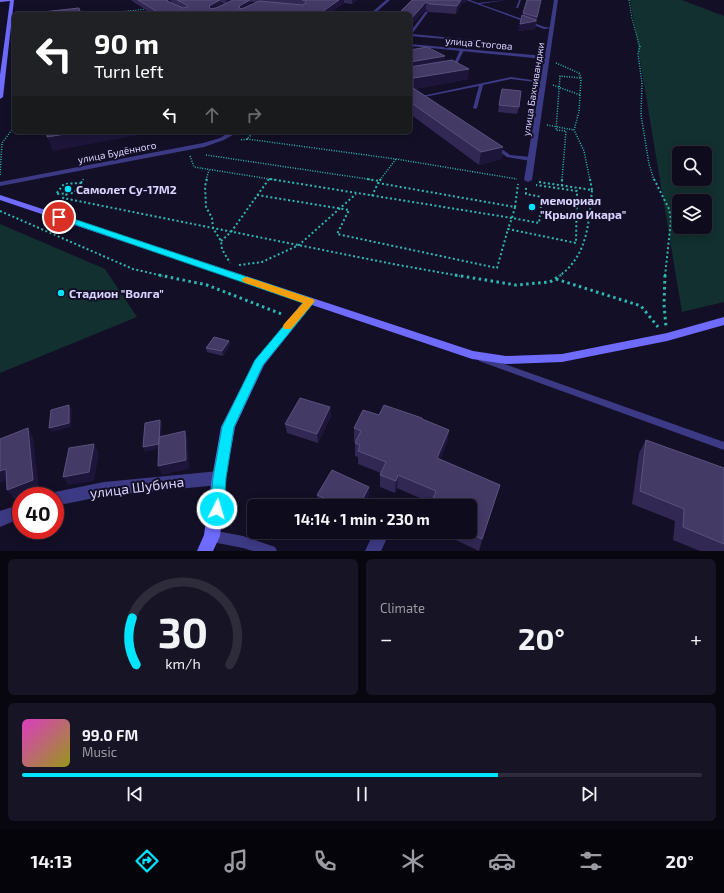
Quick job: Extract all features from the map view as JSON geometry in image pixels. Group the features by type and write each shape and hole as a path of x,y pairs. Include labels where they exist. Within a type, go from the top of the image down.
{"street":[{"path":"0,1 11,0 0,97"},
{"path":"374,12 388,0"},
{"name":"улица Бахчиванджи","path":"527,182 556,0"},
{"name":"улица Стогова","path":"412,45 547,58"},
{"name":"улица Будённого","path":"0,184 187,151 222,139 231,134"},
{"path":"0,197 472,356 506,360 562,358 666,336 724,321"},
{"path":"206,551 212,536 219,478 228,427 259,362 310,301"},
{"name":"улица Шубина","path":"64,497 104,489 219,478"},
{"path":"0,519 12,514"},
{"path":"373,551 379,539"}],"lane":[{"path":"467,0 546,28 551,28"},
{"path":"477,4 505,0"},
{"path":"517,7 520,0"},
{"path":"412,31 427,12"},
{"path":"412,34 493,42"},
{"path":"447,68 454,67 462,50"},
{"path":"426,101 417,95 511,78 543,82"},
{"path":"475,108 481,84"},
{"path":"490,143 509,156 531,159"},
{"path":"472,356 724,446"},
{"path":"212,536 243,542 271,551"}],"path":[{"path":"629,0 632,19 640,45 638,54 642,82 641,115 649,164 656,186 669,209 671,220 667,253 664,305 666,336"},
{"path":"118,12 149,9"},
{"path":"547,58 580,73 579,112 574,130"},
{"path":"562,186 566,131 556,130 560,76 581,78"},
{"path":"543,82 580,95"},
{"path":"67,194 63,198 298,246 470,279 516,285 550,282 570,269 582,249 588,229 592,190 585,150 580,138 574,130 536,123"},
{"path":"0,177 2,143 12,130"},
{"path":"247,139 396,159 518,179 577,191 576,243 508,229"},
{"path":"187,151 194,167 539,223 542,197 526,194 527,182"},
{"path":"187,151 515,206"},
{"path":"372,196 378,182 396,159"},
{"path":"209,170 206,186 206,207 212,218 213,228 221,241 222,249 232,266"},
{"path":"80,183 64,184 56,194 74,193 88,173"},
{"path":"221,241 231,232 268,179"},
{"path":"257,195 349,210 337,234 498,268 515,206 518,179"},
{"path":"527,182 592,190"},
{"path":"238,265 262,262 298,246 356,194"},
{"path":"0,211 134,269 207,285 294,319"},
{"path":"556,278 641,306 666,336"}],"green space":[{"path":"630,0 682,0 724,16 724,302 682,312"},
{"name":"Стадион \"Волга\"","path":"0,224 105,269 137,317 0,373"}],"building":[{"path":"138,0 168,0 167,1 183,8 188,7 177,0 220,0 209,6 210,9 216,8 233,0 250,0 239,6 240,9 259,1 303,5 306,2 305,0 339,0 322,12 158,12"},
{"path":"412,0 461,0 457,6 430,4 426,2 412,18 412,12 400,12"},
{"path":"527,0 541,0 537,17 523,13"},
{"path":"79,8 80,12 42,12"},
{"path":"522,15 536,20 536,21 520,24"},
{"path":"427,47 445,56 412,62 412,50"},
{"path":"452,60 469,69 414,78 412,78 412,67"},
{"path":"412,87 503,147 481,152 412,103"},
{"path":"502,89 521,91 519,107 499,105"},
{"path":"47,134 65,134 47,137"},
{"path":"214,337 229,341 222,351 206,348"},
{"path":"300,398 330,407 317,434 285,424"},
{"path":"69,405 69,423 49,428 51,410"},
{"path":"384,405 422,418 449,430 437,458 500,485 482,539 477,537 477,499 433,499 436,491 398,475 396,481 380,475 386,462 358,451 360,445 355,443 361,431 354,428 363,410 379,415"},
{"path":"160,420 159,444 143,447 145,423"},
{"path":"28,428 33,480 7,490 6,469 0,471 0,439"},
{"path":"185,431 186,460 158,466 159,437"},
{"path":"646,440 724,468 724,544 683,527 684,509 640,491"},
{"path":"94,444 89,472 63,477 69,448"},
{"path":"332,470 369,487 363,499 326,499 317,495"}],"slow traffic":[{"path":"247,280 310,301 288,326"}],"place":[{"name":"Самолет Су-17М2","path":"68,189"},
{"name":"мемориал \"Крыло Икара\"","path":"532,207"},
{"name":"Стадион \"Волга\"","path":"61,293"}],"route":[{"path":"59,217 310,301 259,362 228,427 219,478 217,509"}]}
